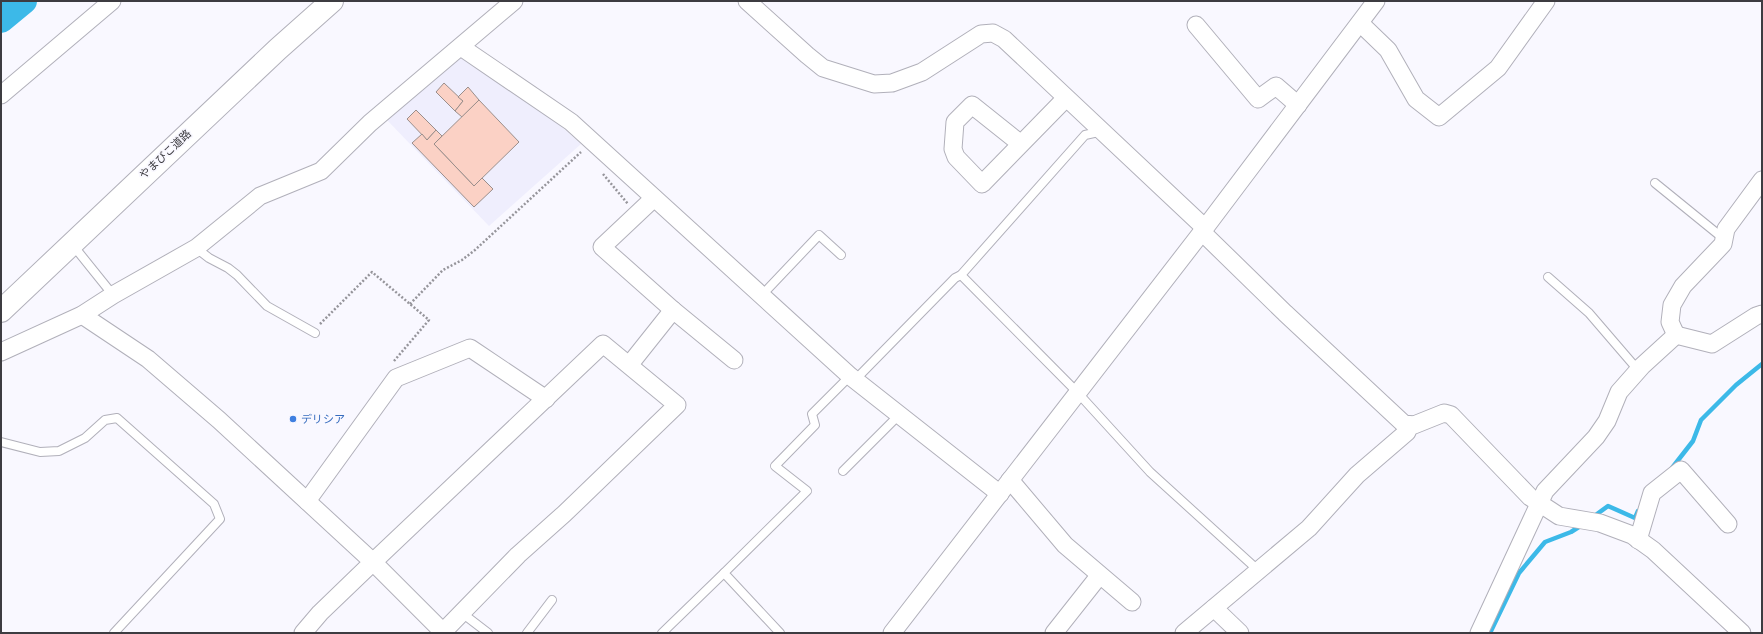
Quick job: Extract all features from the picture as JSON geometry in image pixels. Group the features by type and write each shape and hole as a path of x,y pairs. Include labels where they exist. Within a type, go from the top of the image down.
{"street":[{"path":"1,95 112,1"},
{"name":"やまびこ道路","path":"1,311 278,48 332,1"},
{"path":"1,352 82,315 113,295 196,248 260,196 321,171 370,123 514,1"},
{"path":"747,1 823,68 874,84 892,83 922,72 981,34 993,33 1004,39 1103,131 1285,313 1404,424 1414,426 1444,413 1451,415 1530,496 1559,516 1600,523 1632,535 1653,550 1742,633"},
{"path":"892,633 1203,230 1376,1"},
{"path":"1360,23 1388,50 1416,98 1439,117 1498,68 1546,1"},
{"path":"1196,25 1258,99 1276,86 1298,105"},
{"path":"461,47 571,122 852,378 1000,494"},
{"path":"1021,144 972,105 955,122 953,149 956,157 982,184 1066,98"},
{"path":"1676,335 1670,322 1672,305 1683,286 1723,244 1726,229 1762,180"},
{"path":"654,198 602,248 673,310 734,360"},
{"path":"630,364 673,310"},
{"path":"1676,335 1712,344 1756,316 1762,314"},
{"path":"82,315 148,359 219,420 373,562 443,632 518,555 564,514 677,405 630,364 603,344 546,399 373,562 320,612 302,633"},
{"path":"1479,633 1545,491 1596,437 1607,421 1619,392 1638,370 1676,335"},
{"path":"307,501 396,378 470,348 546,399"},
{"path":"1184,633 1309,528 1357,475 1406,432 1410,425"},
{"path":"1638,540 1652,493 1681,470 1728,524"},
{"path":"1010,480 1065,545 1132,602"},
{"path":"1054,633 1100,576"},
{"path":"1214,608 1240,633"}],"lane":[{"path":"662,633 807,491 775,466 815,425 812,414 852,378 955,278 961,275 1085,135 1103,131"},
{"path":"1656,183 1724,240"},
{"path":"761,296 820,235 841,255"},
{"path":"72,244 113,295"},
{"path":"196,248 209,258 228,268 237,275 267,306 314,332"},
{"path":"961,275 1077,392 1150,472 1259,571"},
{"path":"1548,277 1589,312 1638,370"},
{"path":"843,471 899,415"},
{"path":"1,442 40,452 59,451 85,438 105,420 117,418 214,504 220,519 114,633"},
{"path":"724,573 780,633"},
{"path":"526,633 552,600"},
{"path":"462,613 486,633"}],"path":[{"path":"410,304 443,270 462,260 475,250 583,149"},
{"path":"602,173 636,215"},
{"path":"314,332 372,272 429,320 388,368 396,378"}],"shaded area":[{"path":"464,55 545,112 581,144 489,226 386,119"}],"building":[{"path":"444,83 463,101 455,111 436,92"},
{"path":"468,87 479,100 462,117 455,111 463,101 458,97"},
{"path":"479,100 519,142 474,186 434,144"},
{"path":"416,110 436,130 427,140 407,119"},
{"path":"436,130 442,136 434,144 474,186 482,178 493,189 474,207 412,143 422,134 427,140"}],"waterway":[{"path":"1,20 24,1"},
{"path":"1672,468 1693,441 1701,420 1736,385 1762,364"},
{"path":"1593,517 1608,506 1635,518 1638,511"},
{"path":"1490,633 1519,573 1545,542 1571,532 1582,525"}],"place":[{"name":"デリシア","path":"293,419"}]}
